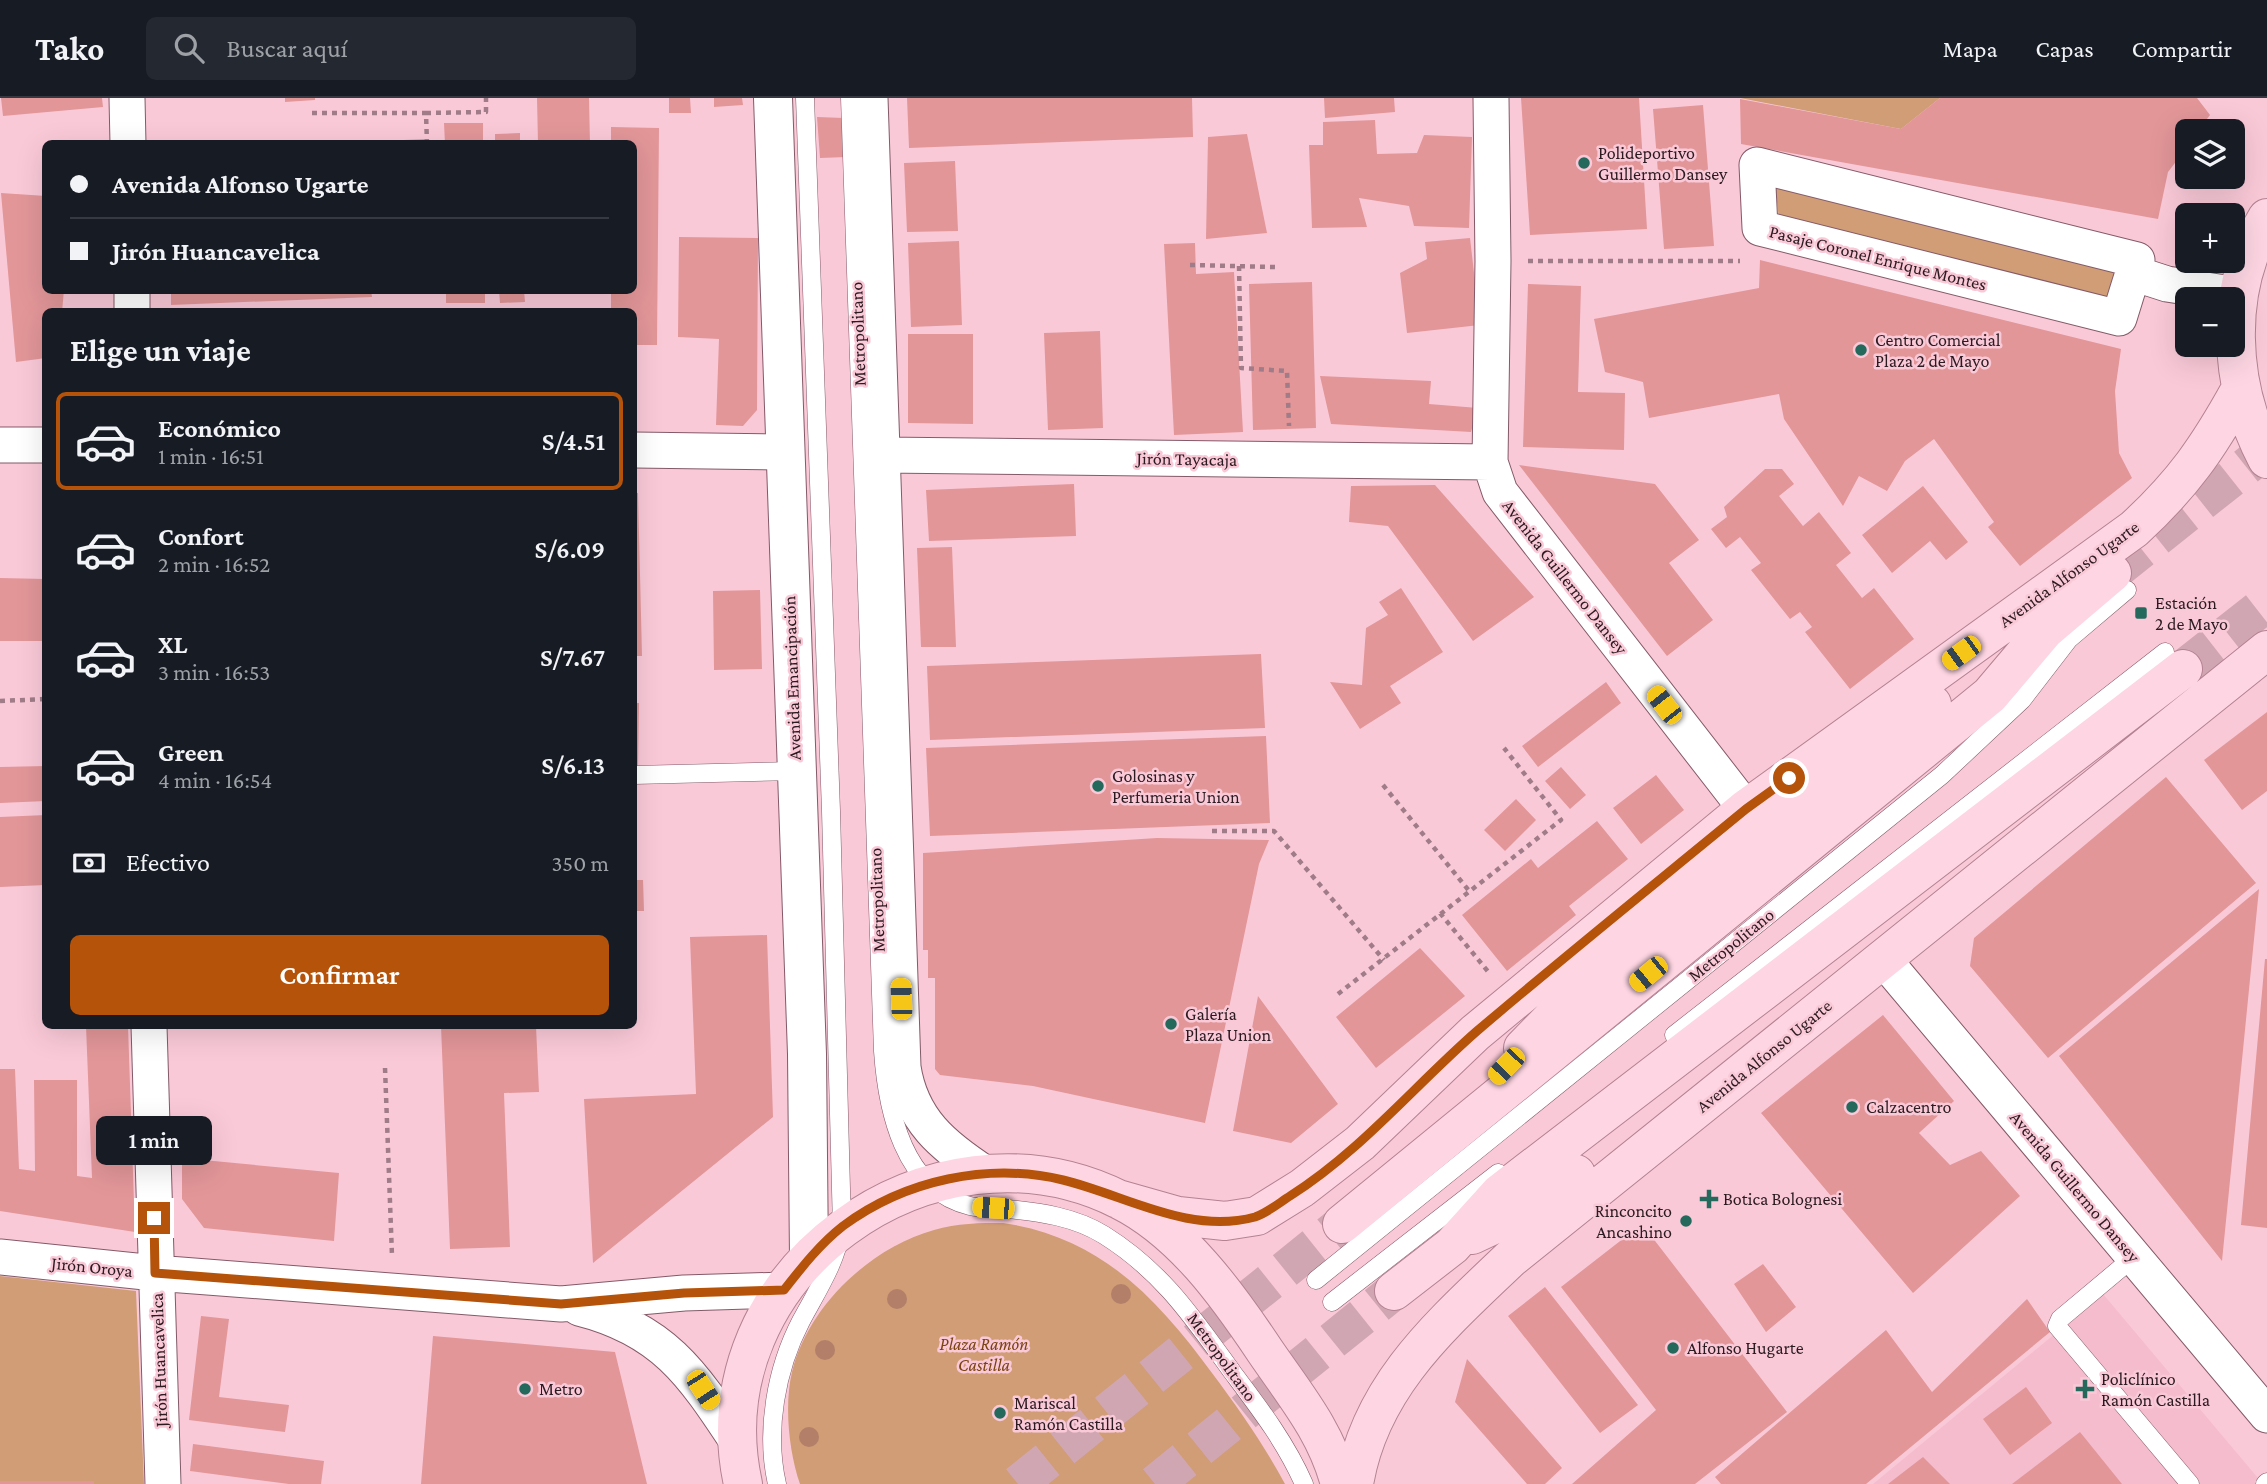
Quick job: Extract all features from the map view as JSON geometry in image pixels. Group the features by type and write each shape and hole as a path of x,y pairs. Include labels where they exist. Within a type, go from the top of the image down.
{"main road":[{"name":"Avenida Emancipación","path":"773,98 807,1054 809,1259"},
{"path":"2240,287 2257,234 2267,218"},
{"path":"2236,357 2240,390 2255,436 2267,458"},
{"name":"Avenida Alfonso Ugarte","path":"1118,1199 1178,1216 1224,1221 1257,1216 1302,1188 1360,1143 1475,1033 1746,809 2134,528 2169,497 2195,467 2240,390"},
{"path":"1396,1178 1578,992 2019,633 2134,528"},
{"name":"Avenida Alfonso Ugarte","path":"1342,1224 1990,695 2045,630 2119,582"},
{"name":"Avenida Alfonso Ugarte","path":"1354,1484 1358,1460 1389,1389 1423,1343 1510,1259 2267,650"},
{"path":"1394,1291 1452,1246 1500,1194 2174,661"},
{"path":"1452,1246 1540,1203 2128,736 2220,686"},
{"path":"743,1484 737,1441 742,1388 754,1348 784,1290 809,1259 842,1227 878,1204 929,1184 1007,1172 1064,1180 1118,1199 1156,1220 1187,1250 1218,1288 1325,1439 1340,1484"}],"street":[{"path":"127,98 128,140"},
{"path":"870,98 903,1067 912,1103 924,1124 951,1151 986,1174"},
{"name":"Avenida Guillermo Dansey","path":"1491,98 1493,261 1490,462 1500,492 1746,809"},
{"name":"Pasaje Coronel Enrique Montes","path":"1757,165 2137,260 2133,273 2119,318 1760,228 1757,165"},
{"name":"Pasaje Coronel Enrique Montes","path":"2133,273 2186,287"},
{"path":"0,445 42,445"},
{"path":"637,450 784,452"},
{"name":"Jirón Tayacaja","path":"883,455 1490,462"},
{"name":"Avenida Guillermo Dansey","path":"1884,960 2267,1415"},
{"name":"Jirón Huancavelica","path":"149,1029 163,1484"},
{"name":"Jirón Oroya","path":"0,1257 155,1273 561,1304 684,1293 784,1290"},
{"name":"Jirón Oroya","path":"561,1304 597,1313 660,1343 703,1390 737,1441"}],"lane":[{"path":"777,1484 772,1431 780,1378 800,1323 832,1265 842,1227 805,98"},
{"name":"Metropolitano","path":"850,98 883,1051 890,1112 907,1156 929,1184 948,1197 970,1206 1063,1218 1101,1233 1138,1259 1172,1290 1281,1438 1304,1484"},
{"name":"Metropolitano","path":"1316,1280 1942,775 2022,700 2069,639 2119,582"},
{"name":"Metropolitano","path":"1661,1046 2174,661"},
{"path":"637,775 796,771"},
{"path":"1332,1302 1595,1097"},
{"path":"2134,1257 2060,1319 2057,1326 2190,1484"}],"path":[{"path":"312,113 486,112 486,98"},
{"path":"426,113 426,140"},
{"path":"1493,261 1740,261"},
{"path":"1190,265 1275,267"},
{"path":"1239,266 1241,368 1287,371 1290,460"},
{"path":"0,701 42,699"},
{"path":"1338,994 1561,820 1504,748"},
{"path":"1383,785 1470,892"},
{"path":"1212,831 1274,831 1384,960"},
{"path":"1440,913 1513,1002"},
{"path":"385,1068 393,1291"}],"shaded area":[{"name":"Policlínico Ramón Castilla","path":"2103,1294 2263,1484 1873,1484"}],"green space":[{"path":"1740,98 1940,98 1901,129"},
{"path":"1775,185 2121,268 2113,302 1779,219"},
{"name":"Plaza Ramón Castilla","path":"1003,1223 1038,1230 1069,1242 1123,1275 1147,1296 1170,1320 1222,1387 1260,1441 1285,1484 800,1484 789,1429 790,1385 800,1348 827,1303 865,1265 910,1239 951,1226"},
{"path":"0,1276 136,1291 144,1484 0,1484"}],"building":[{"path":"1,98 102,98 103,107 3,116"},
{"path":"285,98 315,98 315,100 285,102"},
{"path":"537,98 589,98 590,140 538,140"},
{"path":"669,98 690,98 691,113 669,113"},
{"path":"714,98 742,98 743,105 714,107"},
{"path":"907,98 1192,98 1193,137 909,148"},
{"path":"1324,98 1394,98 1395,112 1325,118"},
{"name":"Polideportivo Guillermo Dansey","path":"1521,98 1639,98 1647,229 1530,235"},
{"path":"1940,98 2197,98 2210,115 2207,119 2175,119 2175,163 2168,172 2158,219 1741,144 1740,99 1901,129"},
{"path":"1703,105 1714,246 1664,249 1653,109"},
{"path":"817,117 844,118 847,157 820,158"},
{"path":"1375,120 1377,154 1417,153 1424,135 1472,137 1469,228 1414,226 1409,206 1359,198 1367,227 1312,228 1309,145 1323,145 1323,122"},
{"path":"444,123 483,123 483,140 445,140"},
{"path":"611,127 659,128 657,345 637,345 637,308 611,308 611,294 637,294 637,140 611,140"},
{"path":"520,133 520,140 495,140 495,134"},
{"path":"1247,134 1267,233 1206,239 1208,137"},
{"path":"955,161 958,231 907,232 904,163"},
{"path":"1,193 42,196 42,294 64,294 62,308 42,308 42,359 16,362"},
{"path":"679,237 758,238 757,410 743,426 716,425 719,339 678,337"},
{"path":"1470,238 1480,325 1407,333 1400,273 1427,259 1425,242"},
{"path":"959,241 962,325 911,327 908,243"},
{"path":"1195,243 1196,274 1234,272 1243,432 1174,435 1164,244"},
{"path":"1760,260 2121,349 2115,391 2119,453 2132,478 2020,566 1988,527 1994,522 1934,439 1905,461 1887,491 1859,476 1843,506 1784,419 1779,394 1649,418 1643,382 1605,372 1594,319 1759,288"},
{"path":"1312,282 1316,428 1253,430 1249,284"},
{"path":"1528,284 1581,286 1578,392 1625,393 1624,450 1523,447"},
{"path":"171,294 372,294 372,297 171,305"},
{"path":"446,294 485,294 485,303 446,303"},
{"path":"499,294 524,294 525,302 500,303"},
{"path":"1100,331 1103,428 1048,430 1044,333"},
{"path":"908,334 973,334 973,424 908,423"},
{"path":"1320,376 1431,381 1429,404 1478,408 1471,432 1331,424"},
{"path":"1519,465 1655,484 1699,540 1669,563 1713,620 1667,656"},
{"path":"1765,469 1782,469 1794,484 1779,496 1803,526 1819,512 1851,553 1836,565 1862,598 1874,588 1914,639 1850,689 1805,632 1812,627 1800,612 1790,619 1751,570 1761,563 1740,537 1726,548 1711,529 1727,517 1724,507"},
{"path":"1074,484 1076,536 929,541 926,490"},
{"path":"1435,485 1534,597 1473,641 1388,526 1349,522 1351,486"},
{"path":"1923,486 1968,542 1946,560 1930,541 1892,573 1862,535"},
{"path":"637,493 638,493 642,656 637,656"},
{"path":"952,547 956,647 921,647 917,548"},
{"path":"0,578 42,579 42,641 0,641"},
{"path":"1401,588 1443,652 1390,686 1401,703 1360,729 1330,682 1362,685 1366,628 1388,615 1379,602"},
{"path":"760,590 762,669 714,670 713,591"},
{"path":"1261,654 1265,728 930,740 927,666"},
{"path":"1606,682 1621,703 1538,767 1522,746"},
{"path":"637,703 639,703 638,768"},
{"path":"2267,712 2267,791 2242,810 2204,760"},
{"name":"Golosinas y Perfumeria Union","path":"1266,736 1270,823 930,836 926,748"},
{"path":"42,766 42,801 0,803 0,767"},
{"path":"1561,767 1586,795 1570,809 1545,781"},
{"path":"1656,775 1684,810 1641,844 1613,808"},
{"path":"2166,777 2256,883 2048,1058 1970,966 1974,938"},
{"path":"1516,799 1536,820 1505,851 1484,830"},
{"path":"42,815 42,885 0,887 0,817"},
{"path":"1597,821 1628,859 1569,906 1576,915 1507,971 1462,915 1531,859 1538,868"},
{"name":"Galería Plaza Union","path":"1157,838 1269,840 1259,864 1205,1123 1033,1086 940,1075 935,1069 935,978 928,978 928,950 923,950 923,853"},
{"path":"637,880 643,880 644,911 637,911"},
{"path":"2259,889 2222,1261 2059,1056"},
{"path":"767,935 773,1117 593,1263 584,1099 696,1094 690,937"},
{"path":"1420,948 1465,996 1376,1068 1336,1017"},
{"path":"2267,959 2267,1228 2241,1225"},
{"path":"1258,996 1338,1104 1291,1143 1233,1131"},
{"path":"1883,1015 1954,1101 1919,1133 1950,1165 1981,1151 2020,1196 1913,1293 1761,1113"},
{"path":"86,1029 128,1029 135,1232 0,1211 0,1069 15,1069 19,1169 35,1171 34,1080 77,1080 77,1176 92,1178"},
{"path":"441,1029 536,1029 539,1092 504,1093 510,1247 450,1249"},
{"path":"182,1158 339,1173 334,1241 204,1228 182,1199"},
{"name":"Alfonso Hugarte","path":"1642,1224 1787,1412 1695,1484 1572,1484 1656,1410 1561,1287"},
{"path":"1763,1264 1796,1307 1766,1332 1734,1284"},
{"path":"1545,1287 1638,1405 1600,1433 1508,1316"},
{"path":"2027,1299 2050,1332 1866,1484 1721,1484 1715,1477 1886,1330 1932,1392"},
{"path":"201,1316 229,1319 219,1397 289,1405 285,1432 189,1420"},
{"name":"Metro","path":"433,1336 615,1352 647,1484 421,1484"},
{"path":"1467,1359 1562,1468 1545,1484 1527,1484 1455,1402"},
{"path":"2026,1387 2052,1423 2010,1455 1983,1419"},
{"path":"2080,1432 2122,1484 2012,1484"},
{"path":"193,1444 324,1461 321,1484 289,1484 190,1471"},
{"path":"1923,1457 1950,1484 1888,1484"},
{"path":"0,1481 94,1481 94,1484 0,1484"}],"tunnel":[{"path":"2112,573 2267,450"},
{"path":"2183,669 2267,603"},
{"path":"1018,1484 1342,1224"},
{"path":"1155,1484 1394,1291"}],"place":[{"name":"Polideportivo Guillermo Dansey","path":"1584,163"},
{"name":"Centro Comercial Plaza 2 de Mayo","path":"1861,350"},
{"name":"Estación 2 de Mayo","path":"2141,613"},
{"name":"Golosinas y Perfumeria Union","path":"1098,786"},
{"name":"Galería Plaza Union","path":"1171,1024"},
{"name":"Calzacentro","path":"1852,1107"},
{"name":"Botica Bolognesi","path":"1709,1199"},
{"name":"Rinconcito Ancashino","path":"1686,1221"},
{"name":"Alfonso Hugarte","path":"1673,1348"},
{"name":"Metro","path":"525,1389"},
{"name":"Policlínico Ramón Castilla","path":"2085,1389"},
{"name":"Mariscal Ramón Castilla","path":"1000,1413"}],"route":[{"path":"154,1218 155,1273 561,1304 684,1293 784,1290 816,1251 842,1227 868,1209 913,1189 962,1176 1007,1172 1064,1180 1178,1216 1224,1221 1257,1216 1302,1188 1360,1143 1475,1033 1746,809 1789,778"}]}
